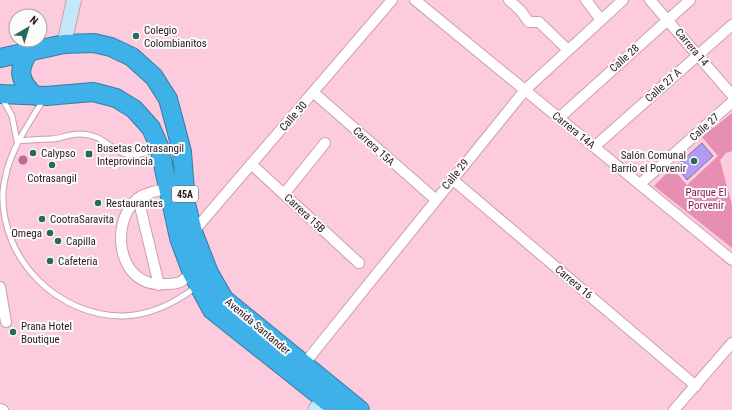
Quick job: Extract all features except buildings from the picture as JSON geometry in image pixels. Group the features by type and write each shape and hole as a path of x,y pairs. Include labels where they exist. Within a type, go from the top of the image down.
{"highway":[{"name":"Avenida Santander","path":"0,58 30,50 64,44 94,43 111,47 132,58 154,77 168,99 182,152 186,204 193,232 209,273 224,300 360,410"},
{"path":"30,50 22,61 21,74 25,87 41,96"},
{"name":"Avenida Santander","path":"0,94 41,96 93,92 116,98 134,109 151,128 159,146 179,238 195,279 212,310 320,404 338,410"}],"street":[{"path":"64,44 74,0"},
{"name":"Calle 30","path":"193,232 392,0"},
{"name":"Carrera 14A","path":"416,0 732,260"},
{"path":"508,0 521,10 529,22 539,22 568,50"},
{"path":"586,0 601,20"},
{"name":"Calle 29","path":"304,364 435,199 525,90 623,0"},
{"name":"Carrera 14","path":"650,0 698,54 732,96"},
{"name":"Calle 28","path":"559,118 690,0"},
{"name":"Calle 27 A","path":"594,147 732,25"},
{"name":"Carrera 15A","path":"313,92 435,199"},
{"name":"Calle 27","path":"640,184 732,102"},
{"path":"284,194 325,143"},
{"name":"Carrera 15B","path":"251,164 359,263"},
{"name":"Carrera 16","path":"452,179 696,386"},
{"path":"169,188 138,198 130,207 122,225 121,243 123,257 129,268 135,274 145,281 158,285 195,279"},
{"path":"138,198 158,285"},
{"path":"0,287 6,322"},
{"path":"674,410 732,343"}],"lane":[{"path":"0,94 12,116 17,141"},
{"path":"41,96 17,141 7,166 2,194 4,221 13,247 28,271 47,290 70,305 97,314 124,316 151,312 177,301 195,279"},
{"path":"17,141 39,138 51,139 82,134 99,139 120,154 146,153 159,146"}],"green space":[{"name":"Parque El Porvenir","path":"732,113 732,151 726,153 720,160 732,205 732,248 654,186 672,168 687,185 718,156 702,137"}],"place":[{"name":"Colegio Colombianitos","path":"136,36"},
{"name":"Calypso","path":"33,153"},
{"name":"Busetas Cotrasangil Inteprovincia","path":"89,154"},
{"name":"Salón Comunal Barrio el Porvenir","path":"694,161"},
{"name":"Cotrasangil","path":"52,165"},
{"name":"Restaurantes","path":"98,203"},
{"name":"CootraSaravita","path":"42,219"},
{"name":"Omega","path":"50,233"},
{"name":"Capilla","path":"58,241"},
{"name":"Cafeteria","path":"50,261"},
{"name":"Prana Hotel Boutique","path":"13,332"}]}
